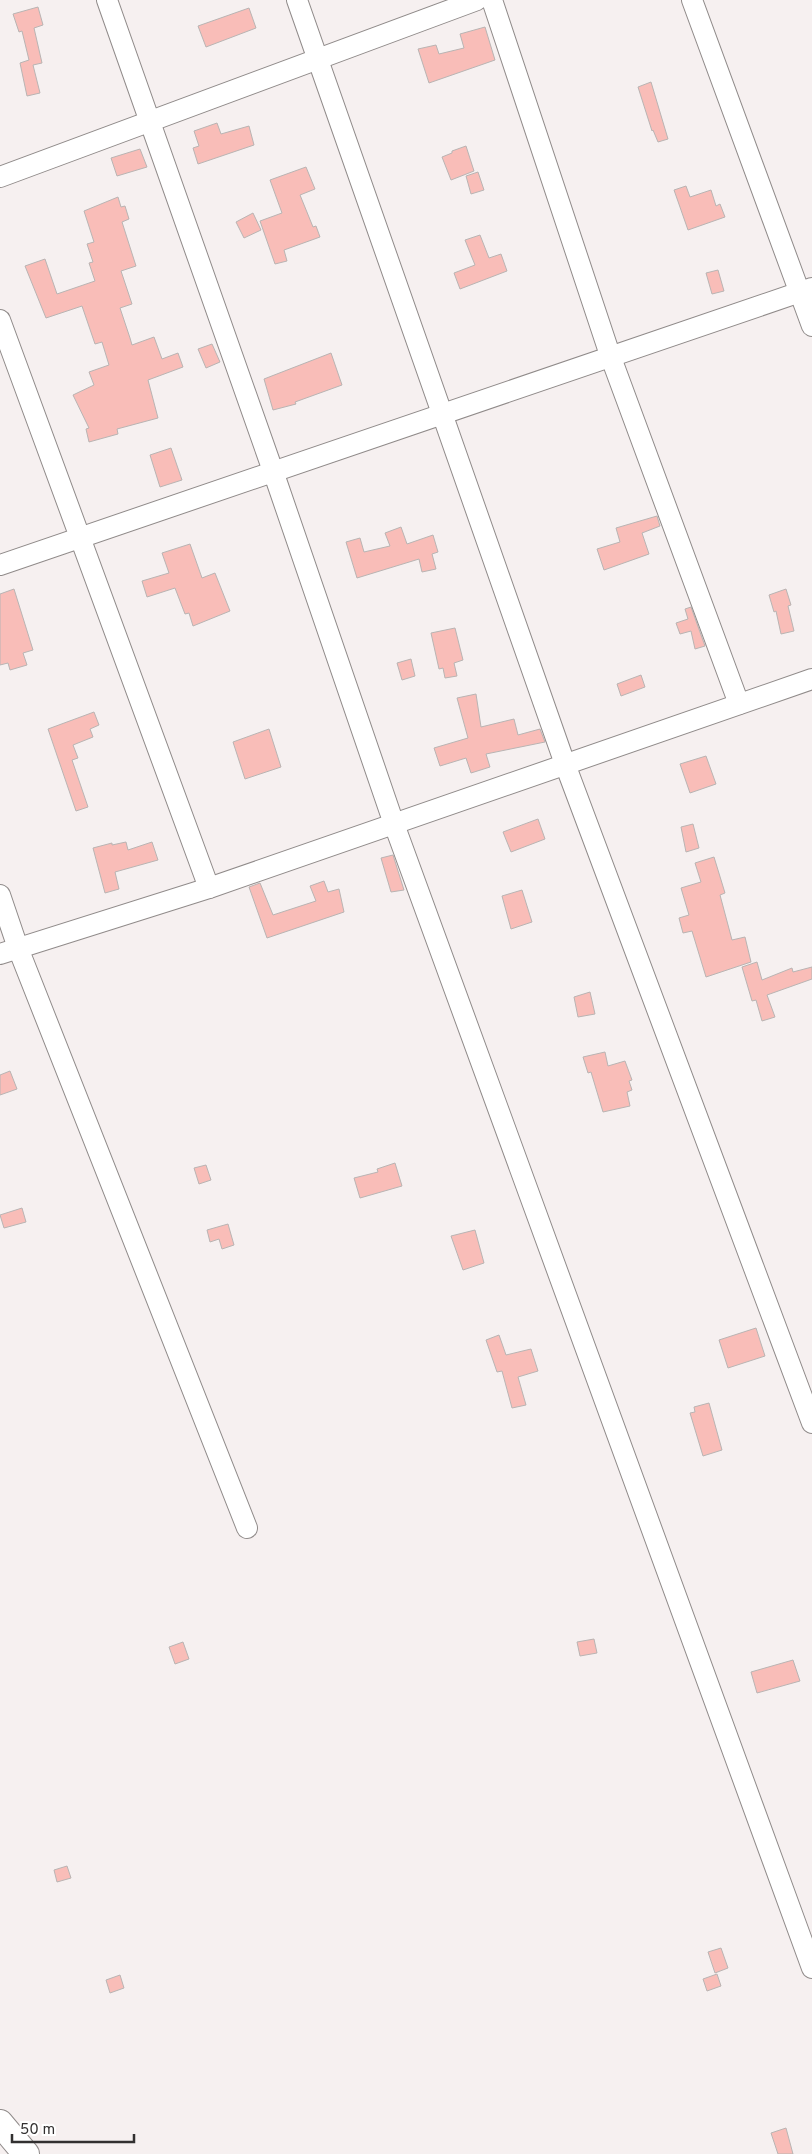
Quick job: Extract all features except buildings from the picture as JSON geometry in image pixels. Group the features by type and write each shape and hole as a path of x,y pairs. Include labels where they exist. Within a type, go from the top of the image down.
{"main road":[{"path":"0,2124 26,2154"}],"street":[{"path":"107,0 273,471 394,824 812,1968"},
{"path":"297,0 565,764 812,1423"},
{"path":"0,177 477,0"},
{"path":"492,0 610,355 739,704"},
{"path":"692,0 806,290 812,326"},
{"path":"0,565 610,355 806,290"},
{"path":"0,320 208,888"},
{"path":"9,951 208,888 812,679"},
{"path":"0,895 9,951 247,1528"}]}
